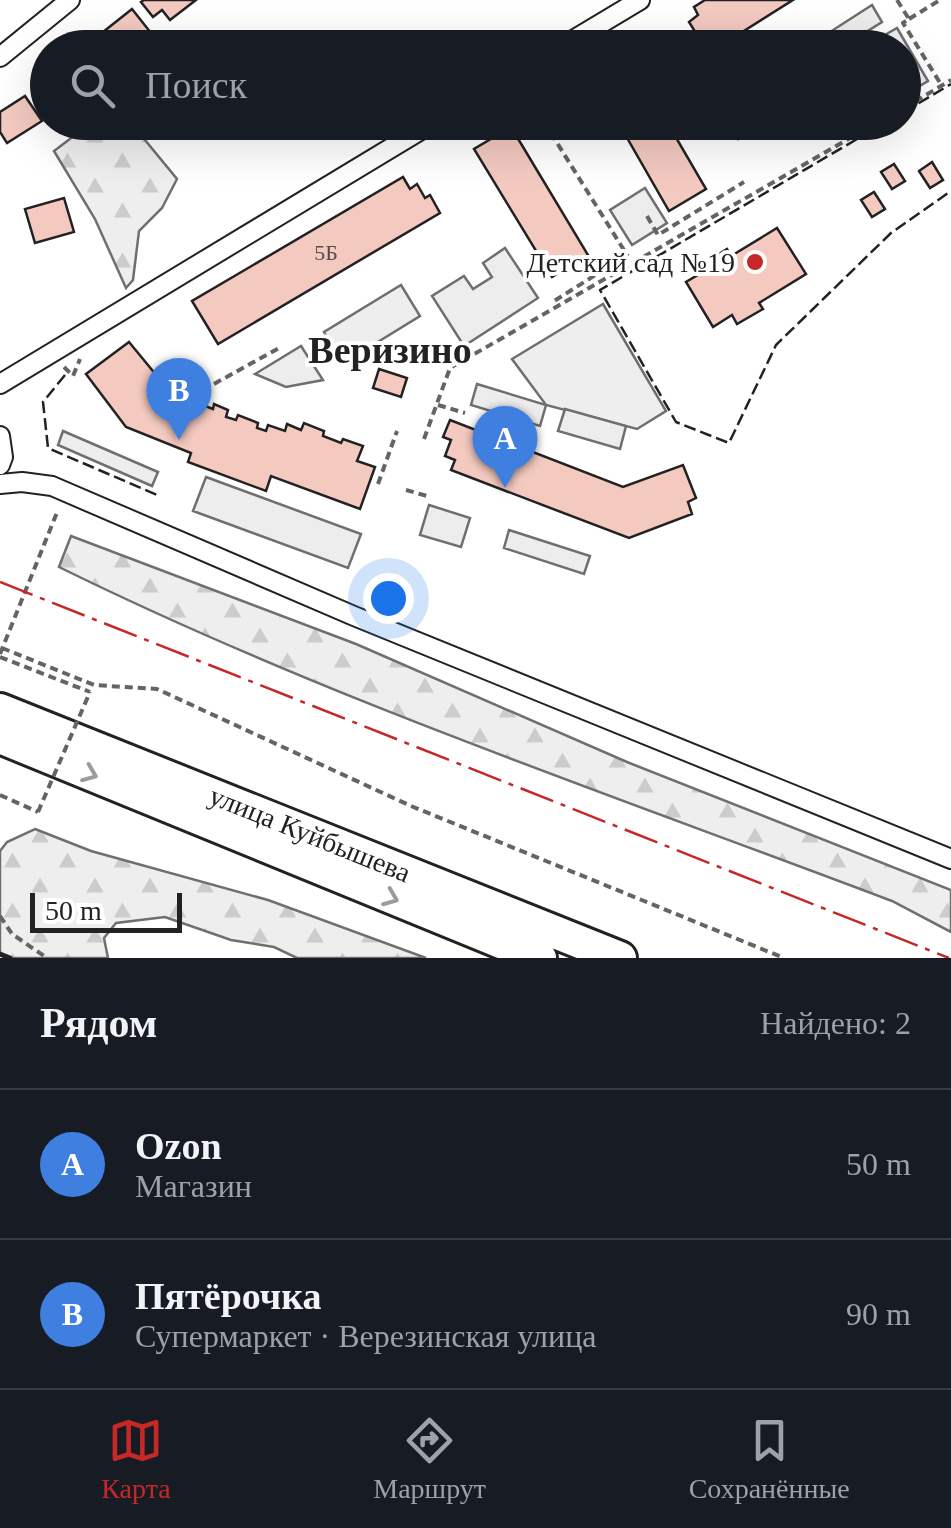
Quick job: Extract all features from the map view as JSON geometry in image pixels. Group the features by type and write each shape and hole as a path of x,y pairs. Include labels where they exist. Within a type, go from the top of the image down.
{"highway":[{"name":"улица Куйбышева","path":"0,710 620,958"},
{"name":"улица Куйбышева","path":"0,737 540,958"}],"street":[{"path":"34,30 70,0"},
{"path":"590,30 640,0"},
{"path":"0,58 30,33"},
{"path":"0,384 404,140"},
{"path":"0,436 0,465"},
{"path":"0,484 22,482 66,491 354,616 951,859"}],"path":[{"path":"898,0 909,19"},
{"path":"907,30 903,23 940,0"},
{"path":"921,52 942,86"},
{"path":"921,98 951,80"},
{"path":"552,303 627,255 555,140"},
{"path":"424,439 450,368 847,140"},
{"path":"647,216 658,235 744,182"},
{"path":"560,297 565,304"},
{"path":"214,384 279,348"},
{"path":"64,366 73,376"},
{"path":"438,405 465,412"},
{"path":"378,484 397,430"},
{"path":"406,490 427,496"},
{"path":"1,653 66,491"},
{"path":"0,795 38,812 90,692 1,653"},
{"path":"1,653 94,685 157,689 411,806 784,958"},
{"path":"0,916 12,934 47,958"}],"green space":[{"path":"69,140 145,140 177,179 162,208 139,231 133,280 126,288 95,219 54,151"},
{"path":"401,285 420,316 342,364 324,332"},
{"path":"603,304 666,411 637,429 546,405 512,359"},
{"path":"71,536 356,644 627,762 951,890 951,932 892,901 471,744 160,615 59,567"},
{"path":"35,829 91,851 268,900 426,958 297,958 274,947 231,940 165,917 116,923 104,938 108,958 7,958 0,955 0,851 7,842"}],"shaded area":[{"path":"872,5 882,22 869,30 833,30"},
{"path":"645,188 667,223 632,245 610,210"},
{"path":"505,248 538,298 464,346 432,296 464,276 473,289 492,277 483,263"},
{"path":"301,346 323,380 286,387 255,374"},
{"path":"477,384 546,405 540,426 471,405"},
{"path":"565,409 626,426 620,449 558,431"},
{"path":"63,431 158,472 152,486 58,445"},
{"path":"206,477 361,534 348,568 193,511"},
{"path":"429,505 470,518 461,547 420,535"},
{"path":"509,530 590,556 584,574 504,548"}],"building":[{"path":"196,0 170,20 162,10 153,17 141,2"},
{"path":"705,0 793,0 746,30 694,30 689,22 698,15 694,7"},
{"path":"132,9 149,30 106,30"},
{"path":"25,96 30,103 30,129 7,143 0,132 0,112"},
{"path":"489,140 519,140 588,255 552,277 474,149"},
{"path":"628,140 677,140 706,189 669,211"},
{"path":"932,162 943,180 930,188 919,171"},
{"path":"894,164 905,181 892,189 881,172"},
{"path":"403,177 410,189 417,184 425,198 430,195 440,213 218,344 192,301"},
{"path":"874,192 885,209 872,217 861,200"},
{"path":"64,198 74,232 35,243 25,209"},
{"path":"777,228 806,274 759,303 763,309 737,324 732,315 713,327 686,282 706,270 703,264 727,249 731,256"},
{"path":"129,342 171,393 213,409 214,404 228,410 226,417 236,420 238,415 266,431 268,425 285,431 287,424 301,430 304,423 324,431 323,436 363,446 357,461 375,467 360,509 271,476 266,491 188,462 191,453 126,427 86,374"},
{"path":"379,369 407,378 401,397 373,388"},
{"path":"450,420 623,487 683,465 696,498 688,502 692,514 629,538 451,470 455,460 445,456 451,440 443,437"}],"fence":[{"path":"921,102 951,84"},
{"path":"855,140 600,290 676,422 729,443 776,345 891,233 951,191"},
{"path":"65,375 43,402 48,448 157,495"}],"wall":[{"path":"0,954 10,958"}],"power":[{"path":"0,582 949,958"}],"place":[{"name":"Детский сад №19","path":"755,262"},
{"name":"Пятёрочка","path":"179,440"},
{"name":"Ozon","path":"505,488"}],"district":[{"name":"Веризино","path":"390,350"}]}
